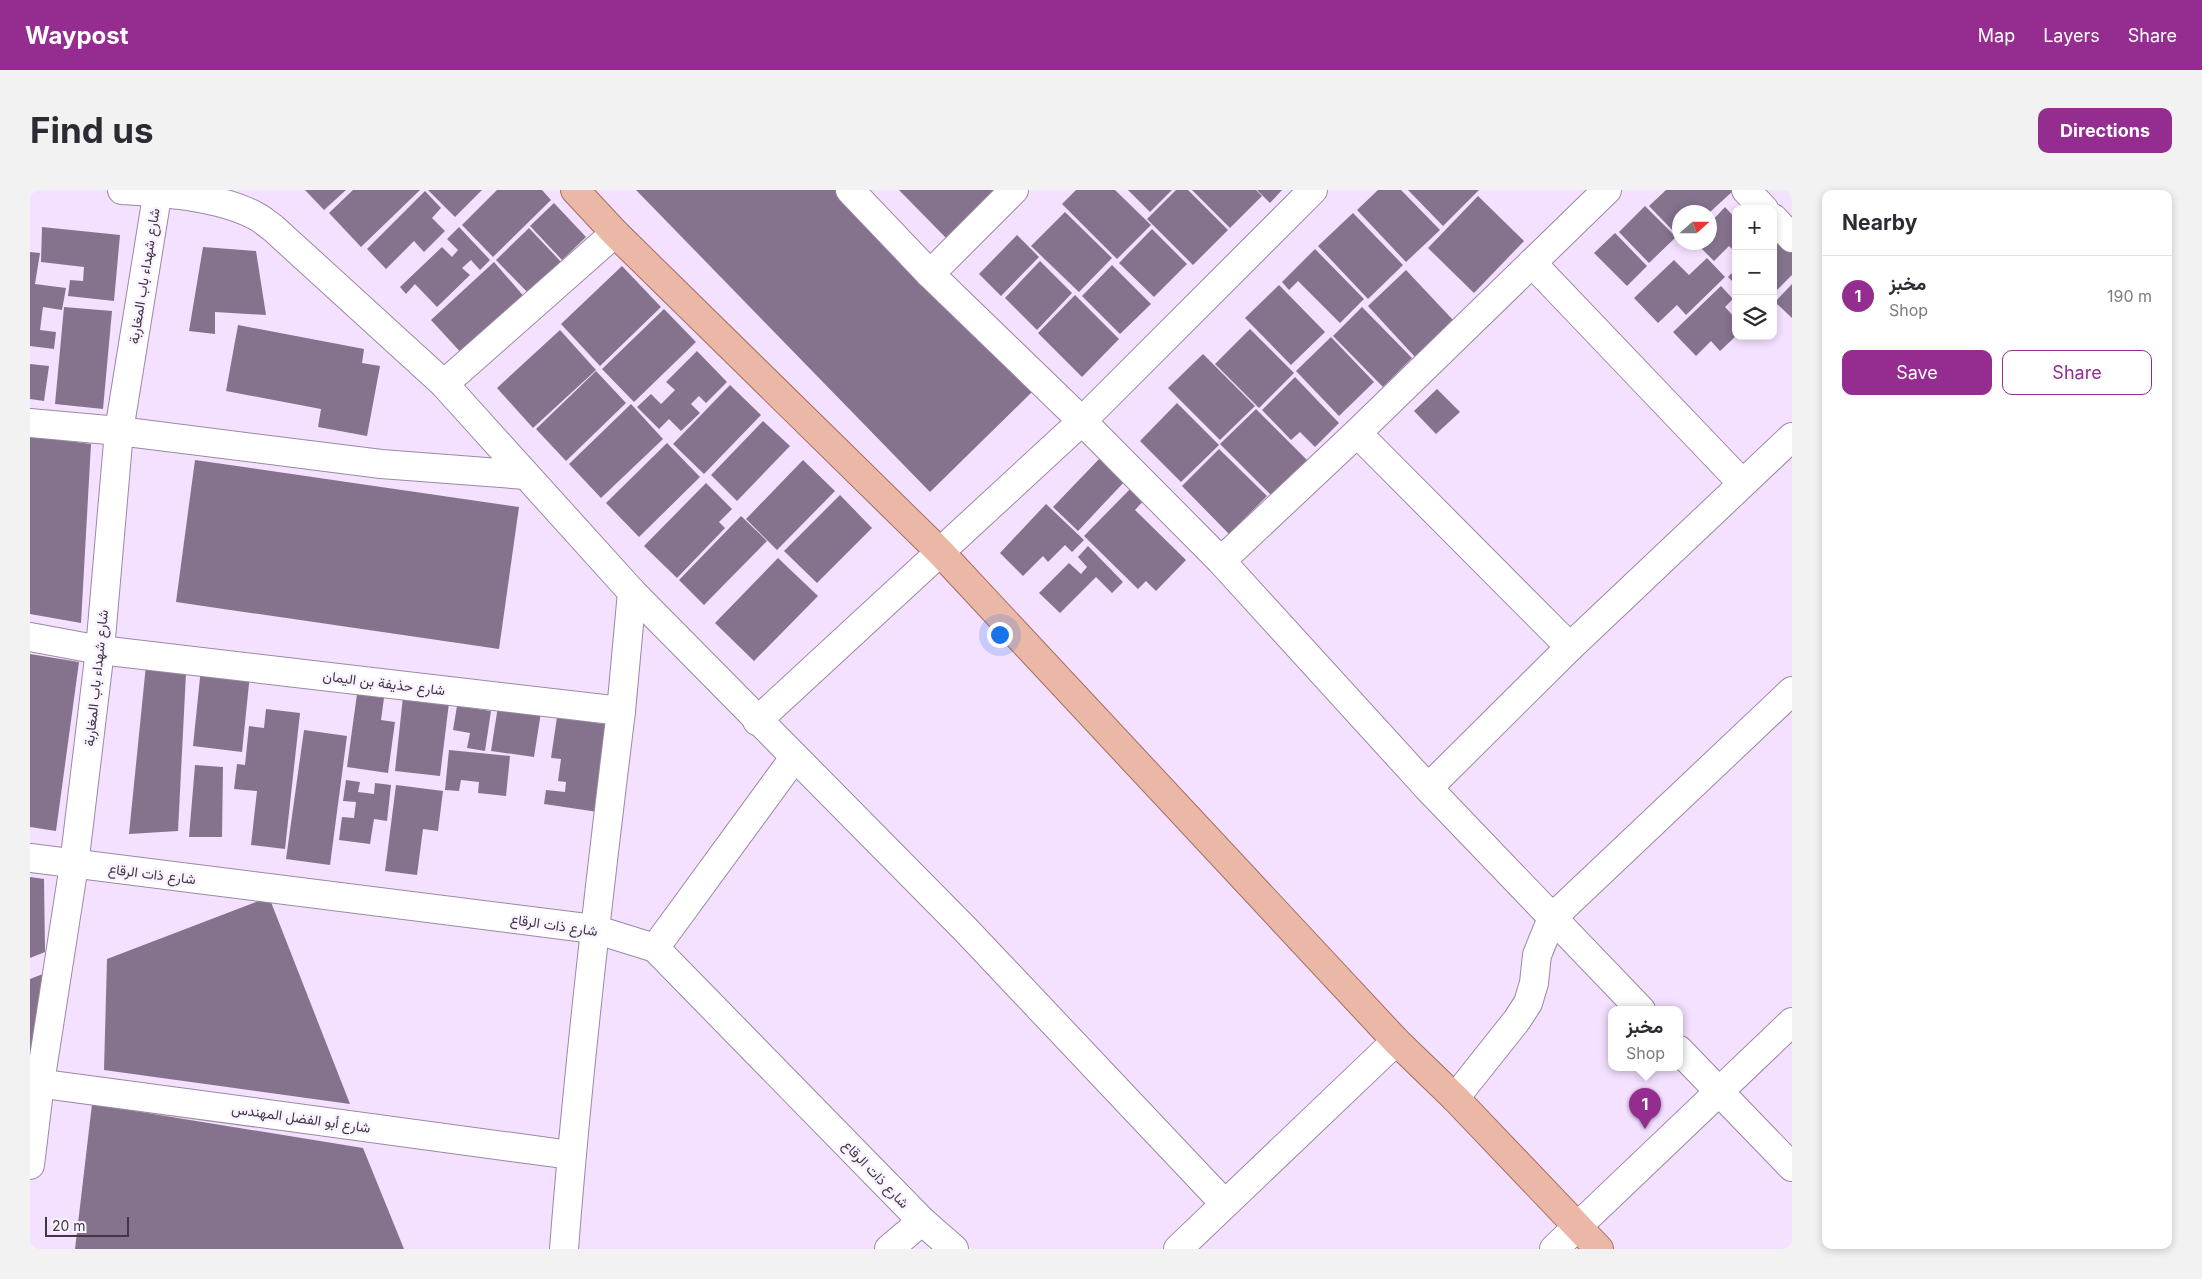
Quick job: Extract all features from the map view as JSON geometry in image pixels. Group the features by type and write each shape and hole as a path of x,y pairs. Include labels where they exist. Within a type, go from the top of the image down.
{"main road":[{"path":"575,190 615,233 940,552 1396,1040 1455,1098 1599,1249"}],"street":[{"path":"122,190 158,191 225,204 255,215 273,228 444,384 632,592 965,929 1224,1203"},
{"path":"850,190 930,274 1082,421 1221,561 1428,788 1636,1006"},
{"path":"930,274 1014,190"},
{"path":"757,720 1082,421 1313,190"},
{"path":"1221,561 1607,190"},
{"path":"1746,190 1760,205"},
{"name":"شارع شهداء باب المغاربة","path":"30,1165 35,1082 74,864 100,650 118,431 158,191"},
{"path":"1777,222 1792,238"},
{"path":"444,384 615,233"},
{"path":"1532,263 1742,484"},
{"path":"30,423 118,431 381,464 526,475"},
{"path":"1356,433 1570,647"},
{"path":"1428,788 1570,647 1792,438"},
{"path":"564,1249 571,1155 594,929 632,592"},
{"name":"شارع حذيفة بن اليمان","path":"30,637 100,650 620,711"},
{"path":"1455,1098 1517,1020 1528,1003 1534,983 1537,955 1552,918 1792,691"},
{"path":"655,948 794,758"},
{"name":"شارع ذات الرقاع","path":"30,858 594,929 655,948 922,1221 954,1249"},
{"path":"1554,1249 1579,1228 1792,1022"},
{"path":"1178,1249 1396,1040"},
{"path":"1683,1054 1792,1167"},
{"name":"شارع أبو الفضل المهندس","path":"35,1082 571,1155"},
{"path":"889,1249 922,1221"}],"building":[{"path":"305,190 346,190 324,210"},
{"path":"353,190 420,190 361,247 329,213"},
{"path":"428,190 482,190 455,217"},
{"path":"497,190 542,190 551,200 493,257 462,225"},
{"path":"636,190 835,190 1032,392 930,492"},
{"path":"899,190 999,190 948,240"},
{"path":"1076,190 1115,190 1151,225 1117,259 1062,204"},
{"path":"1128,190 1172,190 1150,212"},
{"path":"1176,190 1188,190 1228,230 1193,265 1147,219"},
{"path":"1192,190 1256,190 1262,196 1230,228"},
{"path":"1257,190 1282,190 1270,203"},
{"path":"1378,190 1401,190 1440,230 1406,262 1357,210"},
{"path":"1408,190 1479,190 1443,226"},
{"path":"1666,190 1733,191 1717,206 1672,205 1672,230 1649,206"},
{"path":"425,191 441,208 432,218 445,231 424,252 414,241 386,269 367,249"},
{"path":"1478,196 1524,241 1474,293 1428,248"},
{"path":"554,203 586,237 562,260 530,226"},
{"path":"1645,206 1672,233 1672,241 1649,263 1619,232"},
{"path":"1725,207 1732,215 1732,249 1729,246 1714,261 1703,250 1717,250 1717,216"},
{"path":"1065,212 1112,258 1079,292 1031,246"},
{"path":"1353,213 1403,265 1368,299 1318,246"},
{"path":"42,227 120,235 114,301 68,296 70,280 83,281 84,267 41,262"},
{"path":"459,227 490,260 480,270 471,260 462,268 470,275 437,307 415,284 406,294 400,287 442,247 452,257 458,250 447,239"},
{"path":"529,228 563,264 531,296 496,260"},
{"path":"1152,229 1187,264 1154,297 1119,263"},
{"path":"1615,233 1647,266 1627,286 1594,253"},
{"path":"1777,233 1792,247 1792,275 1777,290"},
{"path":"1017,235 1039,257 1001,296 979,274"},
{"path":"203,247 256,251 266,315 215,312 215,334 189,331"},
{"path":"1315,249 1364,299 1340,323 1298,281 1289,290 1282,282"},
{"path":"30,252 40,253 35,284 66,288 62,310 43,307 40,330 56,332 54,349 30,346"},
{"path":"1707,258 1725,277 1686,315 1677,305 1658,323 1634,298 1674,260 1689,275"},
{"path":"1040,261 1072,293 1037,330 1005,298"},
{"path":"494,262 527,300 465,357 431,320"},
{"path":"1112,265 1151,304 1120,334 1082,296"},
{"path":"622,266 661,307 600,366 561,324"},
{"path":"1406,270 1453,320 1415,357 1368,306"},
{"path":"1732,273 1732,281 1728,277"},
{"path":"1792,284 1792,318 1777,304 1777,300"},
{"path":"1279,285 1325,332 1291,365 1245,318"},
{"path":"1721,286 1732,298 1725,307 1732,315 1732,340 1720,351 1711,341 1696,356 1673,332"},
{"path":"1075,295 1119,339 1082,377 1038,333"},
{"path":"64,307 112,311 103,409 55,404"},
{"path":"1362,307 1412,358 1383,387 1333,336"},
{"path":"664,309 696,342 634,402 602,369"},
{"path":"238,325 364,349 362,363 380,366 367,436 318,427 321,409 226,391"},
{"path":"1250,329 1294,373 1259,408 1215,364"},
{"path":"560,330 596,370 533,428 497,388"},
{"path":"1331,337 1374,382 1339,416 1296,371"},
{"path":"697,351 727,382 706,403 699,396 691,404 700,413 681,431 669,419 659,429 637,407 651,394 661,404 675,390 666,382"},
{"path":"1203,354 1255,406 1220,440 1168,388"},
{"path":"30,364 49,366 44,401 30,399"},
{"path":"596,371 626,403 566,461 536,429"},
{"path":"1295,377 1339,423 1315,447 1300,432 1291,440 1262,410"},
{"path":"730,385 761,415 704,474 673,444"},
{"path":"1437,389 1460,412 1436,434 1414,411"},
{"path":"1177,403 1219,445 1181,482 1140,441"},
{"path":"631,404 663,439 601,498 569,464"},
{"path":"1256,409 1307,460 1271,495 1220,444"},
{"path":"763,421 790,446 737,501 711,475"},
{"path":"30,436 91,444 81,623 30,614"},
{"path":"667,443 700,477 639,537 606,503"},
{"path":"1219,449 1267,496 1229,534 1182,486"},
{"path":"1102,456 1126,480 1078,531 1053,507"},
{"path":"195,460 519,507 499,649 176,602"},
{"path":"803,460 835,491 777,550 746,519"},
{"path":"706,483 732,509 719,522 725,528 677,578 644,546"},
{"path":"1133,486 1145,499 1135,510 1186,560 1156,591 1146,581 1138,589 1084,536"},
{"path":"840,495 872,528 817,583 784,551"},
{"path":"1046,504 1084,540 1072,552 1065,545 1048,562 1043,556 1023,576 1000,553"},
{"path":"741,516 767,541 704,605 679,580"},
{"path":"1088,546 1123,582 1112,593 1096,577 1060,613 1039,593 1069,563 1081,574 1087,567 1078,557"},
{"path":"778,558 818,596 754,661 715,623"},
{"path":"30,654 79,662 56,831 30,827"},
{"path":"146,665 186,673 178,831 129,834"},
{"path":"201,668 250,674 242,752 193,746"},
{"path":"357,694 384,698 381,720 395,722 388,773 347,767"},
{"path":"403,697 449,703 440,776 395,771"},
{"path":"457,706 491,711 485,751 467,748 470,733 453,730"},
{"path":"498,706 541,712 534,757 491,751"},
{"path":"266,709 300,713 285,849 251,845 257,791 234,789 237,764 245,765 249,726 264,728"},
{"path":"557,717 610,725 598,812 544,804 546,790 565,792 566,782 558,781 561,759 551,758"},
{"path":"304,730 347,736 330,865 286,859"},
{"path":"449,750 510,756 506,796 478,793 479,782 461,780 459,791 445,790"},
{"path":"195,765 223,767 222,837 189,837"},
{"path":"346,780 360,782 358,792 374,794 375,783 391,785 387,821 374,819 370,844 339,840 342,817 354,818 356,802 343,801"},
{"path":"396,785 443,791 438,831 423,829 417,875 385,871"},
{"path":"30,877 44,879 45,952 30,958"},
{"path":"269,897 350,1104 104,1070 107,959"},
{"path":"48,972 30,1069 30,979"},
{"path":"92,1104 363,1148 404,1249 75,1249"}],"place":[{"name":"مخبز","path":"1645,1129"}]}
